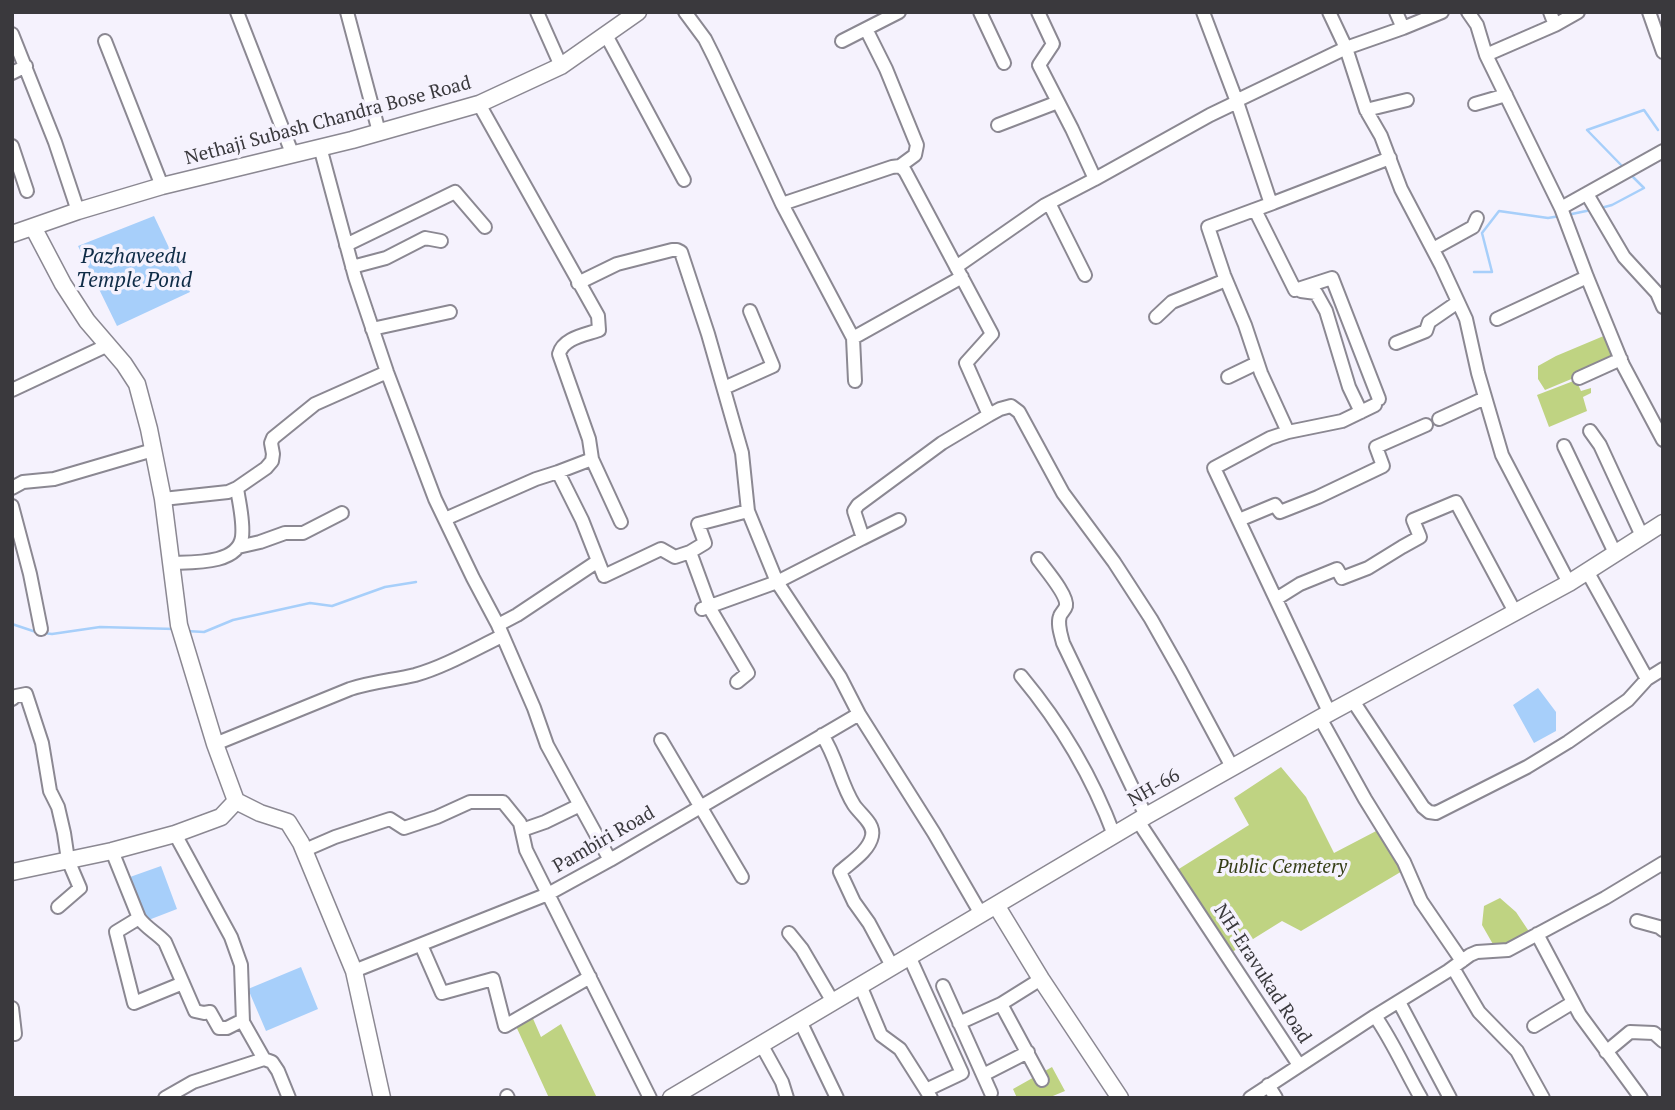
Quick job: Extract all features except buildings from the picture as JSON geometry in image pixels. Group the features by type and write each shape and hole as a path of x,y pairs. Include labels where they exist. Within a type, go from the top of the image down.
{"main road":[{"name":"Nethaji Subash Chandra Bose Road","path":"12,234 162,186 479,104 561,65 638,12"},
{"path":"33,227 87,321 124,364 137,384 163,499 179,625 215,744 236,801 260,813 288,821 304,850 354,971 382,1098"},
{"name":"NH-66","path":"671,1098 1142,818 1569,583 1663,523"},
{"path":"12,872 112,851 175,834 221,817 236,801"},
{"path":"996,905 1041,979 1120,1098"}],"street":[{"path":"237,12 292,153"},
{"path":"347,12 379,132"},
{"path":"537,12 561,65"},
{"path":"684,12 705,39 782,204 853,338 855,381"},
{"path":"842,41 900,12"},
{"path":"980,12 1004,63"},
{"path":"1038,12 1053,44 1039,65 1095,179"},
{"path":"1203,12 1267,193 1273,203"},
{"path":"1329,12 1346,48 1366,110 1381,136 1401,189 1458,302 1502,455 1569,583"},
{"path":"1396,12 1403,28"},
{"path":"853,338 959,272 1049,203 1240,99 1346,48 1443,12"},
{"path":"1468,12 1477,25 1486,55 1561,208 1621,359 1663,440"},
{"path":"1486,55 1553,18 1578,12"},
{"path":"1649,12 1663,52"},
{"path":"782,204 900,166 915,155 917,145 886,69 866,29"},
{"path":"12,33 55,142 78,211"},
{"path":"606,35 684,180"},
{"path":"105,41 162,186"},
{"path":"12,73 26,66"},
{"path":"1475,104 1506,95"},
{"path":"1366,110 1407,100"},
{"path":"998,125 1058,102"},
{"path":"479,104 598,316 599,330 568,341 560,347 559,354 589,439 592,459 621,522"},
{"path":"12,146 27,191"},
{"path":"320,147 372,330 435,499 500,630 534,708 547,746 610,860"},
{"path":"1561,208 1663,151"},
{"path":"1288,432 1257,363 1208,227 1390,159"},
{"path":"900,166 908,175 992,334 966,363 989,415"},
{"path":"346,245 455,192 485,227"},
{"path":"1587,194 1625,257 1660,291 1663,307"},
{"path":"1049,203 1085,275"},
{"path":"1255,209 1295,290"},
{"path":"1433,249 1473,227 1477,218"},
{"path":"352,267 386,258 425,238 441,241"},
{"path":"578,283 617,264 672,250 681,252 743,453 748,511 777,582 840,677 859,714 981,914"},
{"path":"1497,319 1587,277"},
{"path":"1295,290 1332,278 1377,402 1342,421 1270,438 1214,468 1365,799 1404,862 1421,901 1457,964 1479,1012 1517,1052 1543,1098"},
{"path":"1156,317 1172,302 1226,280"},
{"path":"1295,290 1316,293 1326,311 1349,387 1361,412"},
{"path":"1396,343 1426,331 1429,322 1458,302"},
{"path":"724,388 774,366 750,311"},
{"path":"372,330 450,312"},
{"path":"12,390 108,345"},
{"path":"1579,378 1621,359"},
{"path":"1228,377 1257,363"},
{"path":"163,499 228,492 237,488 272,461 272,438 314,404 387,372"},
{"path":"1439,419 1485,398"},
{"path":"863,538 854,511 858,505 943,443 989,415 1011,406 1019,412 1059,486 1151,619 1232,767"},
{"path":"1239,520 1275,505 1280,512 1383,466 1376,447 1426,425"},
{"path":"1590,431 1600,445 1642,536"},
{"path":"1564,446 1615,553"},
{"path":"12,488 23,482 54,479 153,450"},
{"path":"445,519 592,459"},
{"path":"558,472 582,520 604,576 662,550 675,557 690,552 705,543 698,524 748,511"},
{"path":"237,488 242,535 238,547"},
{"path":"1276,599 1300,584 1337,569 1342,578 1368,568 1420,537 1413,520 1456,502 1515,612"},
{"path":"12,506 18,555 32,584 41,629"},
{"path":"170,564 211,561 238,547 285,533 303,533 342,513"},
{"path":"706,608 777,582 899,520"},
{"path":"690,552 706,608 748,673 737,682"},
{"name":"NH-Eravukad Road","path":"1038,559 1065,599 1066,606 1058,623 1063,643 1142,818 1299,1065 1251,1098"},
{"path":"215,744 350,689 429,670 500,630 517,615 598,561"},
{"path":"1587,571 1647,679"},
{"path":"1353,701 1423,807 1436,813 1527,767 1568,742 1628,700 1647,679 1663,669"},
{"path":"1021,676 1045,705 1078,757 1114,835"},
{"path":"12,699 26,694 42,743 50,791 58,807 68,860 80,888 58,907"},
{"name":"Pambiri Road","path":"354,971 548,894 859,714"},
{"path":"822,735 831,748 842,784 855,807 872,827 873,834 868,846 840,872 854,902 869,923 892,966"},
{"path":"661,740 742,877"},
{"path":"304,850 390,819 404,828 470,802 503,802 520,822 526,850 650,1098"},
{"path":"522,830 545,822 580,804"},
{"path":"175,834 242,965 243,1022 264,1059"},
{"path":"112,851 139,918 165,942 195,1010 210,1012 219,1028 243,1022"},
{"path":"1299,1065 1476,952 1508,950 1605,898 1663,863"},
{"path":"139,918 116,932 134,1003 183,983"},
{"path":"1637,921 1663,930"},
{"path":"789,933 802,949 833,1002"},
{"path":"1536,934 1572,1003 1642,1098"},
{"path":"421,944 442,993 493,979 505,1026 590,977"},
{"path":"860,985 881,1035 900,1049 928,1094 962,1073 909,956"},
{"path":"959,1023 1001,1004 1041,979"},
{"path":"943,986 990,1093"},
{"path":"1399,1002 1450,1098"},
{"path":"1534,1026 1572,1003"},
{"path":"1001,1004 1042,1080"},
{"path":"12,1008 15,1034 12,1034"},
{"path":"1375,1016 1390,1037 1421,1098"},
{"path":"800,1021 837,1098"},
{"path":"1606,1052 1630,1032 1654,1033 1663,1041"},
{"path":"761,1044 782,1082 787,1098"},
{"path":"983,1075 1028,1052"},
{"path":"165,1098 186,1092 193,1082 264,1059 272,1062 278,1071 289,1098"},
{"path":"1268,1085 1276,1098"}],"green space":[{"path":"1606,335 1614,359 1545,390 1538,379 1538,366"},
{"path":"1576,380 1581,391 1591,388 1591,393 1583,397 1587,411 1549,427 1537,395"},
{"name":"Public Cemetery","path":"1281,767 1306,797 1334,853 1380,829 1404,870 1301,931 1282,921 1229,954 1174,872 1249,825 1234,798"},
{"path":"1500,898 1516,912 1530,933 1506,944 1494,946 1482,925 1484,906"},
{"path":"531,1014 541,1037 561,1024 597,1098 549,1098 515,1024"},
{"path":"1052,1067 1065,1091 1048,1098 1017,1098 1013,1089"}],"water":[{"name":"Pazhaveedu Temple Pond","path":"154,216 190,292 117,326 78,246"},
{"path":"1538,688 1556,712 1556,731 1534,743 1513,705"},
{"path":"161,866 177,909 146,921 130,877"},
{"path":"301,967 318,1009 266,1031 248,989"}],"waterway":[{"path":"1623,167 1587,130 1644,110 1658,130"},
{"path":"1601,208 1644,188 1630,174"},
{"path":"1567,215 1591,210"},
{"path":"1474,272 1492,272 1482,233 1499,211 1548,218 1560,216"},
{"path":"186,631 204,632 233,620 310,603 332,606 385,587 416,582"},
{"path":"12,624 36,632"},
{"path":"43,633 100,627 175,629"}]}
